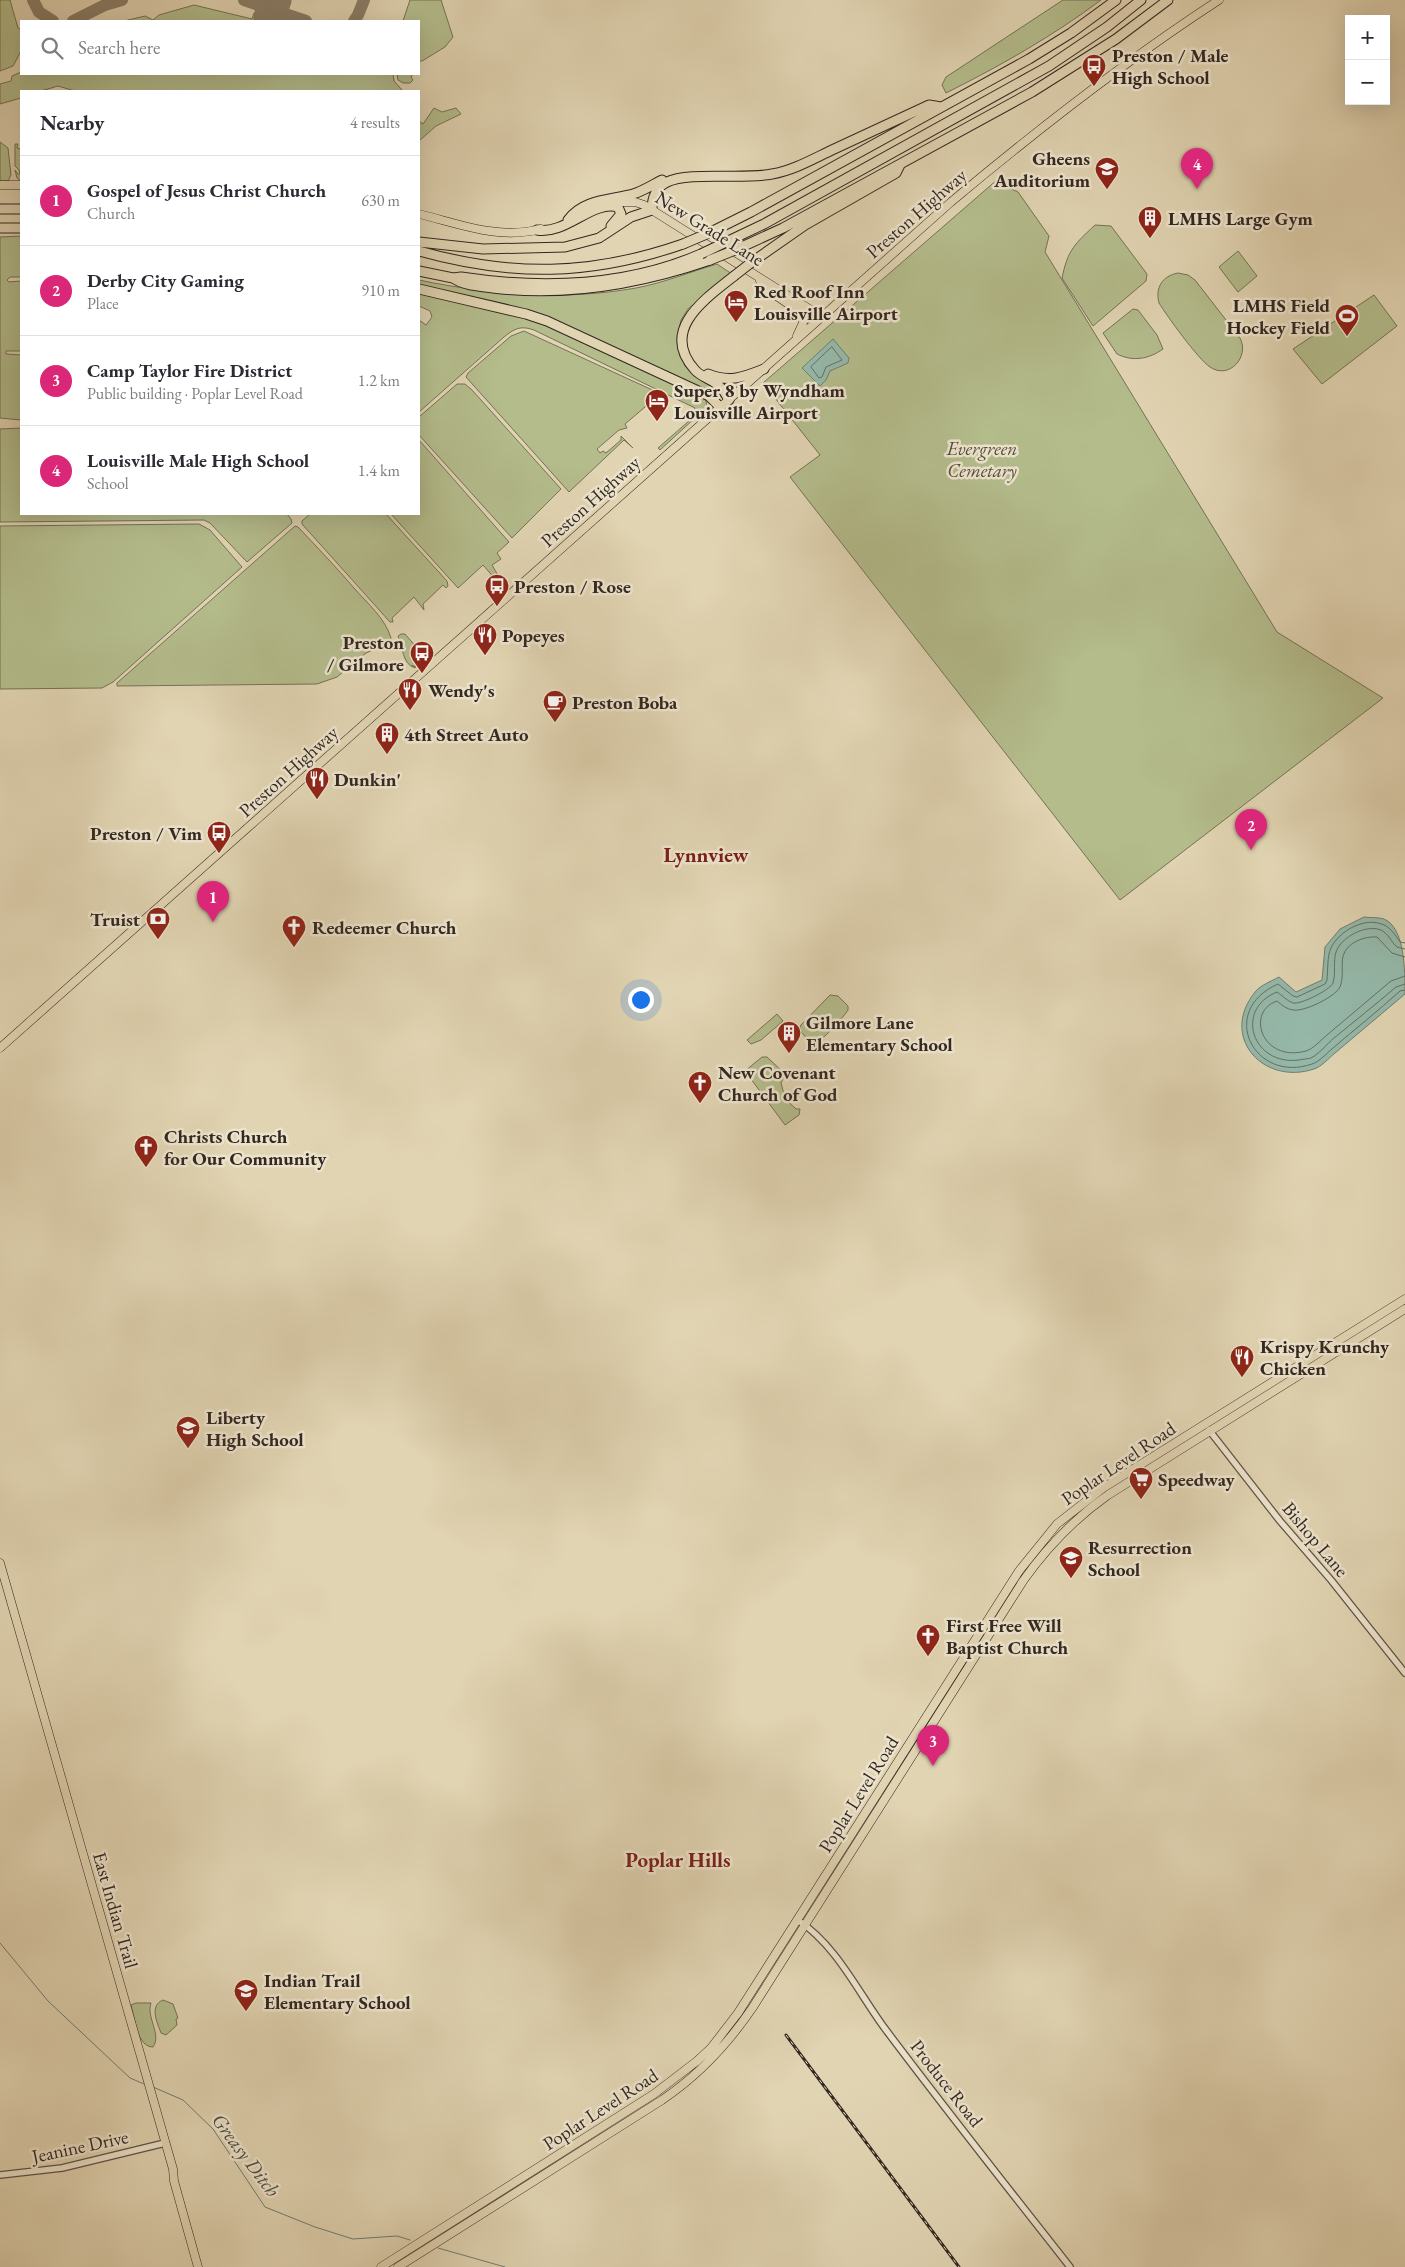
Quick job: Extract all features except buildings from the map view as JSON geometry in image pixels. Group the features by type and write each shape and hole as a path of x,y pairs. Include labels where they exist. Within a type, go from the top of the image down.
{"highway":[{"path":"420,251 446,259 494,267 565,270 629,260 683,244 751,212 1042,51 1116,0"},
{"path":"420,271 453,278 461,277 518,284 577,284 627,276 669,266 701,254 764,224 1049,66 1107,27 1141,0"},
{"path":"453,278 460,283 503,289 570,290 645,280 710,260 783,228 958,133 1067,71 1135,26 1168,0"},
{"path":"420,242 491,250 584,243 599,238 631,217 652,210 652,201 657,189 673,179 756,176 788,170 929,105 941,107"},
{"path":"728,400 721,387 696,372 682,348 684,326 691,313 752,262 817,218 896,173 900,165"},
{"path":"568,220 573,213 597,201 638,192 677,174 723,174 730,177"},
{"path":"537,230 550,231 608,206 615,206 620,209 619,219 607,229 586,239 560,246"},
{"path":"0,210 20,209"},
{"path":"0,228 20,228"},
{"path":"420,289 512,310 547,321 709,396 720,407"},
{"path":"683,338 689,355 696,365 716,378 736,379 764,369"}],"main road":[{"name":"Preston Highway","path":"0,1048 950,203 1042,126 1094,87 1219,0"},
{"path":"0,184 20,185"},
{"name":"New Grade Lane","path":"568,220 600,204 620,201 635,202 652,210 822,317"},
{"path":"420,214 488,232 537,230 568,220"},
{"path":"759,278 762,286 796,307 802,315 802,328 792,344"},
{"name":"Poplar Level Road","path":"381,2267 666,2086 697,2061 728,2028 798,1921 972,1644 1034,1551 1057,1524 1092,1496 1405,1299"},
{"name":"Poplar Level Road","path":"398,2267 672,2093 705,2066 730,2039 806,1926 1018,1589 1042,1555 1063,1532 1094,1505 1405,1309"},
{"name":"East Indian Trail","path":"0,1563 165,2142 198,2267"},
{"path":"666,2086 672,2093"}],"street":[{"name":"Bishop Lane","path":"1204,1425 1405,1673"},
{"name":"Produce Road","path":"798,1921 818,1937 885,2029 1070,2267"},
{"name":"Jeanine Drive","path":"0,2175 62,2168 165,2142"}],"green space":[{"path":"0,0 10,0 18,28 20,29 20,53 13,66 0,71"},
{"path":"410,0 441,0 453,37 445,47 420,61 420,20 403,20"},
{"path":"1063,0 1101,0 1026,50 946,93 942,85 946,77"},
{"path":"194,5 252,19 254,13 277,20 153,20 159,15"},
{"path":"145,16 153,20 128,20"},
{"path":"20,72 20,75 393,75 394,81 402,90 72,90 58,86 44,90 20,90 20,98 0,104 0,84 11,81 12,76"},
{"path":"397,75 412,75 411,77 413,80 410,83 403,83 398,80"},
{"path":"434,108 442,112 456,108 461,114 436,126 420,140 420,122 423,124"},
{"path":"0,142 8,148 11,175 8,181 0,181"},
{"path":"15,144 18,144 17,148 20,149 20,174 15,166"},
{"path":"15,170 20,174 20,180 17,178"},
{"name":"Evergreen Cemetary","path":"998,179 1005,186 1018,192 1049,236 1045,252 1277,632 1383,698 1120,900 790,477 820,455 763,383"},
{"path":"1095,225 1111,226 1147,274 1146,281 1093,326 1062,278 1067,260 1073,248"},
{"path":"20,236 20,277 10,277 7,280 9,282 20,281 20,351 6,351 6,354 20,355 20,420 0,418 0,237"},
{"path":"1238,251 1257,276 1238,292 1219,267"},
{"path":"717,264 732,274 688,309 681,320 678,334 680,352 717,388 722,395 720,397 574,330 420,286 420,280 500,293 554,295 608,292 646,286"},
{"path":"1178,273 1188,275 1195,280 1240,338 1242,352 1240,359 1230,369 1224,371 1210,367 1183,337 1159,303 1158,292 1161,284 1168,277"},
{"path":"420,292 535,320 702,397 706,401 707,407 660,450 658,448 697,414 694,411 695,408 534,330 521,328 514,330 504,337 420,411 420,321 426,325 432,317 430,311 420,306"},
{"name":"LMHS Field Hockey Field","path":"1374,295 1397,326 1322,384 1293,349"},
{"path":"1133,309 1138,310 1157,335 1163,349 1147,357 1135,359 1117,354 1103,333"},
{"path":"524,331 659,393 663,397 658,396 625,424 627,428 619,430 597,449 600,453 603,451 606,453 621,440 621,436 633,448 624,440 569,492 466,377 468,373 511,336"},
{"path":"457,384 465,384 561,489 512,538 420,436 420,416"},
{"path":"20,428 20,515 288,515 292,523 247,562 210,523 204,520 0,522 0,429"},
{"path":"420,441 509,542 497,553 501,559 492,565 499,577 496,580 483,565 458,588 392,515 420,515"},
{"path":"309,515 387,515 447,581 448,586 446,588 443,585 423,604 424,610 414,597 392,618 393,622 390,622 302,524 302,521"},
{"path":"199,524 210,530 242,567 113,682 102,688 0,689 0,526"},
{"path":"295,526 376,612 385,624 391,638 389,643 366,653 337,677 317,684 117,686 117,683"},
{"path":"401,634 405,634 424,656 433,652 417,666 411,666 405,659 398,636"},
{"path":"830,995 838,996 848,1006 848,1010 826,1035 812,1044 801,1032 800,1026"},
{"path":"777,1014 783,1021 761,1040 751,1044 747,1040"},
{"path":"762,1057 767,1057 785,1074 781,1083 784,1094 782,1096 796,1109 800,1109 799,1115 785,1125 745,1071"},
{"path":"163,2000 173,2004 178,2018 176,2019 177,2025 166,2035 161,2033 155,2015 156,2006"},
{"path":"151,2003 150,2014 156,2037 153,2047 143,2042 137,2031 131,2005"}],"water":[{"path":"833,339 849,358 848,363 830,371 826,380 820,386 802,368"},
{"path":"1364,917 1384,919 1396,931 1402,951 1405,994 1317,1068 1295,1072 1278,1070 1263,1064 1252,1053 1244,1040 1242,1025 1245,1008 1256,991 1279,977 1296,992 1322,980 1325,947 1340,929"}],"waterway":[{"name":"Greasy Ditch","path":"0,1943 48,2001 130,2078 144,2084"},
{"name":"Greasy Ditch","path":"153,2087 183,2100 213,2129 265,2207 315,2227 353,2239 397,2236 410,2240"},
{"name":"Greasy Ditch","path":"438,2248 505,2267"}],"taxiway":[{"path":"33,0 39,12 51,20"},
{"path":"75,20 105,5 122,0"},
{"path":"244,0 303,20"},
{"path":"355,20 364,0"}],"runway":[{"path":"269,17 276,0"}],"railway":[{"path":"786,2035 959,2267"}],"place":[{"name":"Preston / Male High School","path":"1094,87"},
{"name":"Louisville Male High School","path":"1197,189"},
{"name":"Gheens Auditorium","path":"1107,190"},
{"name":"LMHS Large Gym","path":"1150,239"},
{"name":"Red Roof Inn Louisville Airport","path":"736,323"},
{"name":"LMHS Field Hockey Field","path":"1347,337"},
{"name":"Super 8 by Wyndham Louisville Airport","path":"657,422"},
{"name":"Preston / Rose","path":"497,607"},
{"name":"Popeyes","path":"485,656"},
{"name":"Preston / Gilmore","path":"422,674"},
{"name":"Wendy's","path":"410,711"},
{"name":"Preston Boba","path":"555,723"},
{"name":"4th Street Auto","path":"387,755"},
{"name":"Dunkin'","path":"317,800"},
{"name":"Derby City Gaming","path":"1251,850"},
{"name":"Preston / Vim","path":"219,854"},
{"name":"Gospel of Jesus Christ Church","path":"213,922"},
{"name":"Truist","path":"158,940"},
{"name":"Redeemer Church","path":"294,948"},
{"name":"Gilmore Lane Elementary School","path":"789,1054"},
{"name":"New Covenant Church of God","path":"700,1104"},
{"name":"Christs Church for Our Community","path":"146,1168"},
{"name":"Krispy Krunchy Chicken","path":"1242,1378"},
{"name":"Liberty High School","path":"188,1449"},
{"name":"Speedway","path":"1141,1500"},
{"name":"Resurrection School","path":"1071,1579"},
{"name":"First Free Will Baptist Church","path":"928,1657"},
{"name":"Camp Taylor Fire District","path":"933,1766"},
{"name":"Indian Trail Elementary School","path":"246,2012"}],"district":[{"name":"Lynnview","path":"706,855"},
{"name":"Poplar Hills","path":"678,1860"}]}
